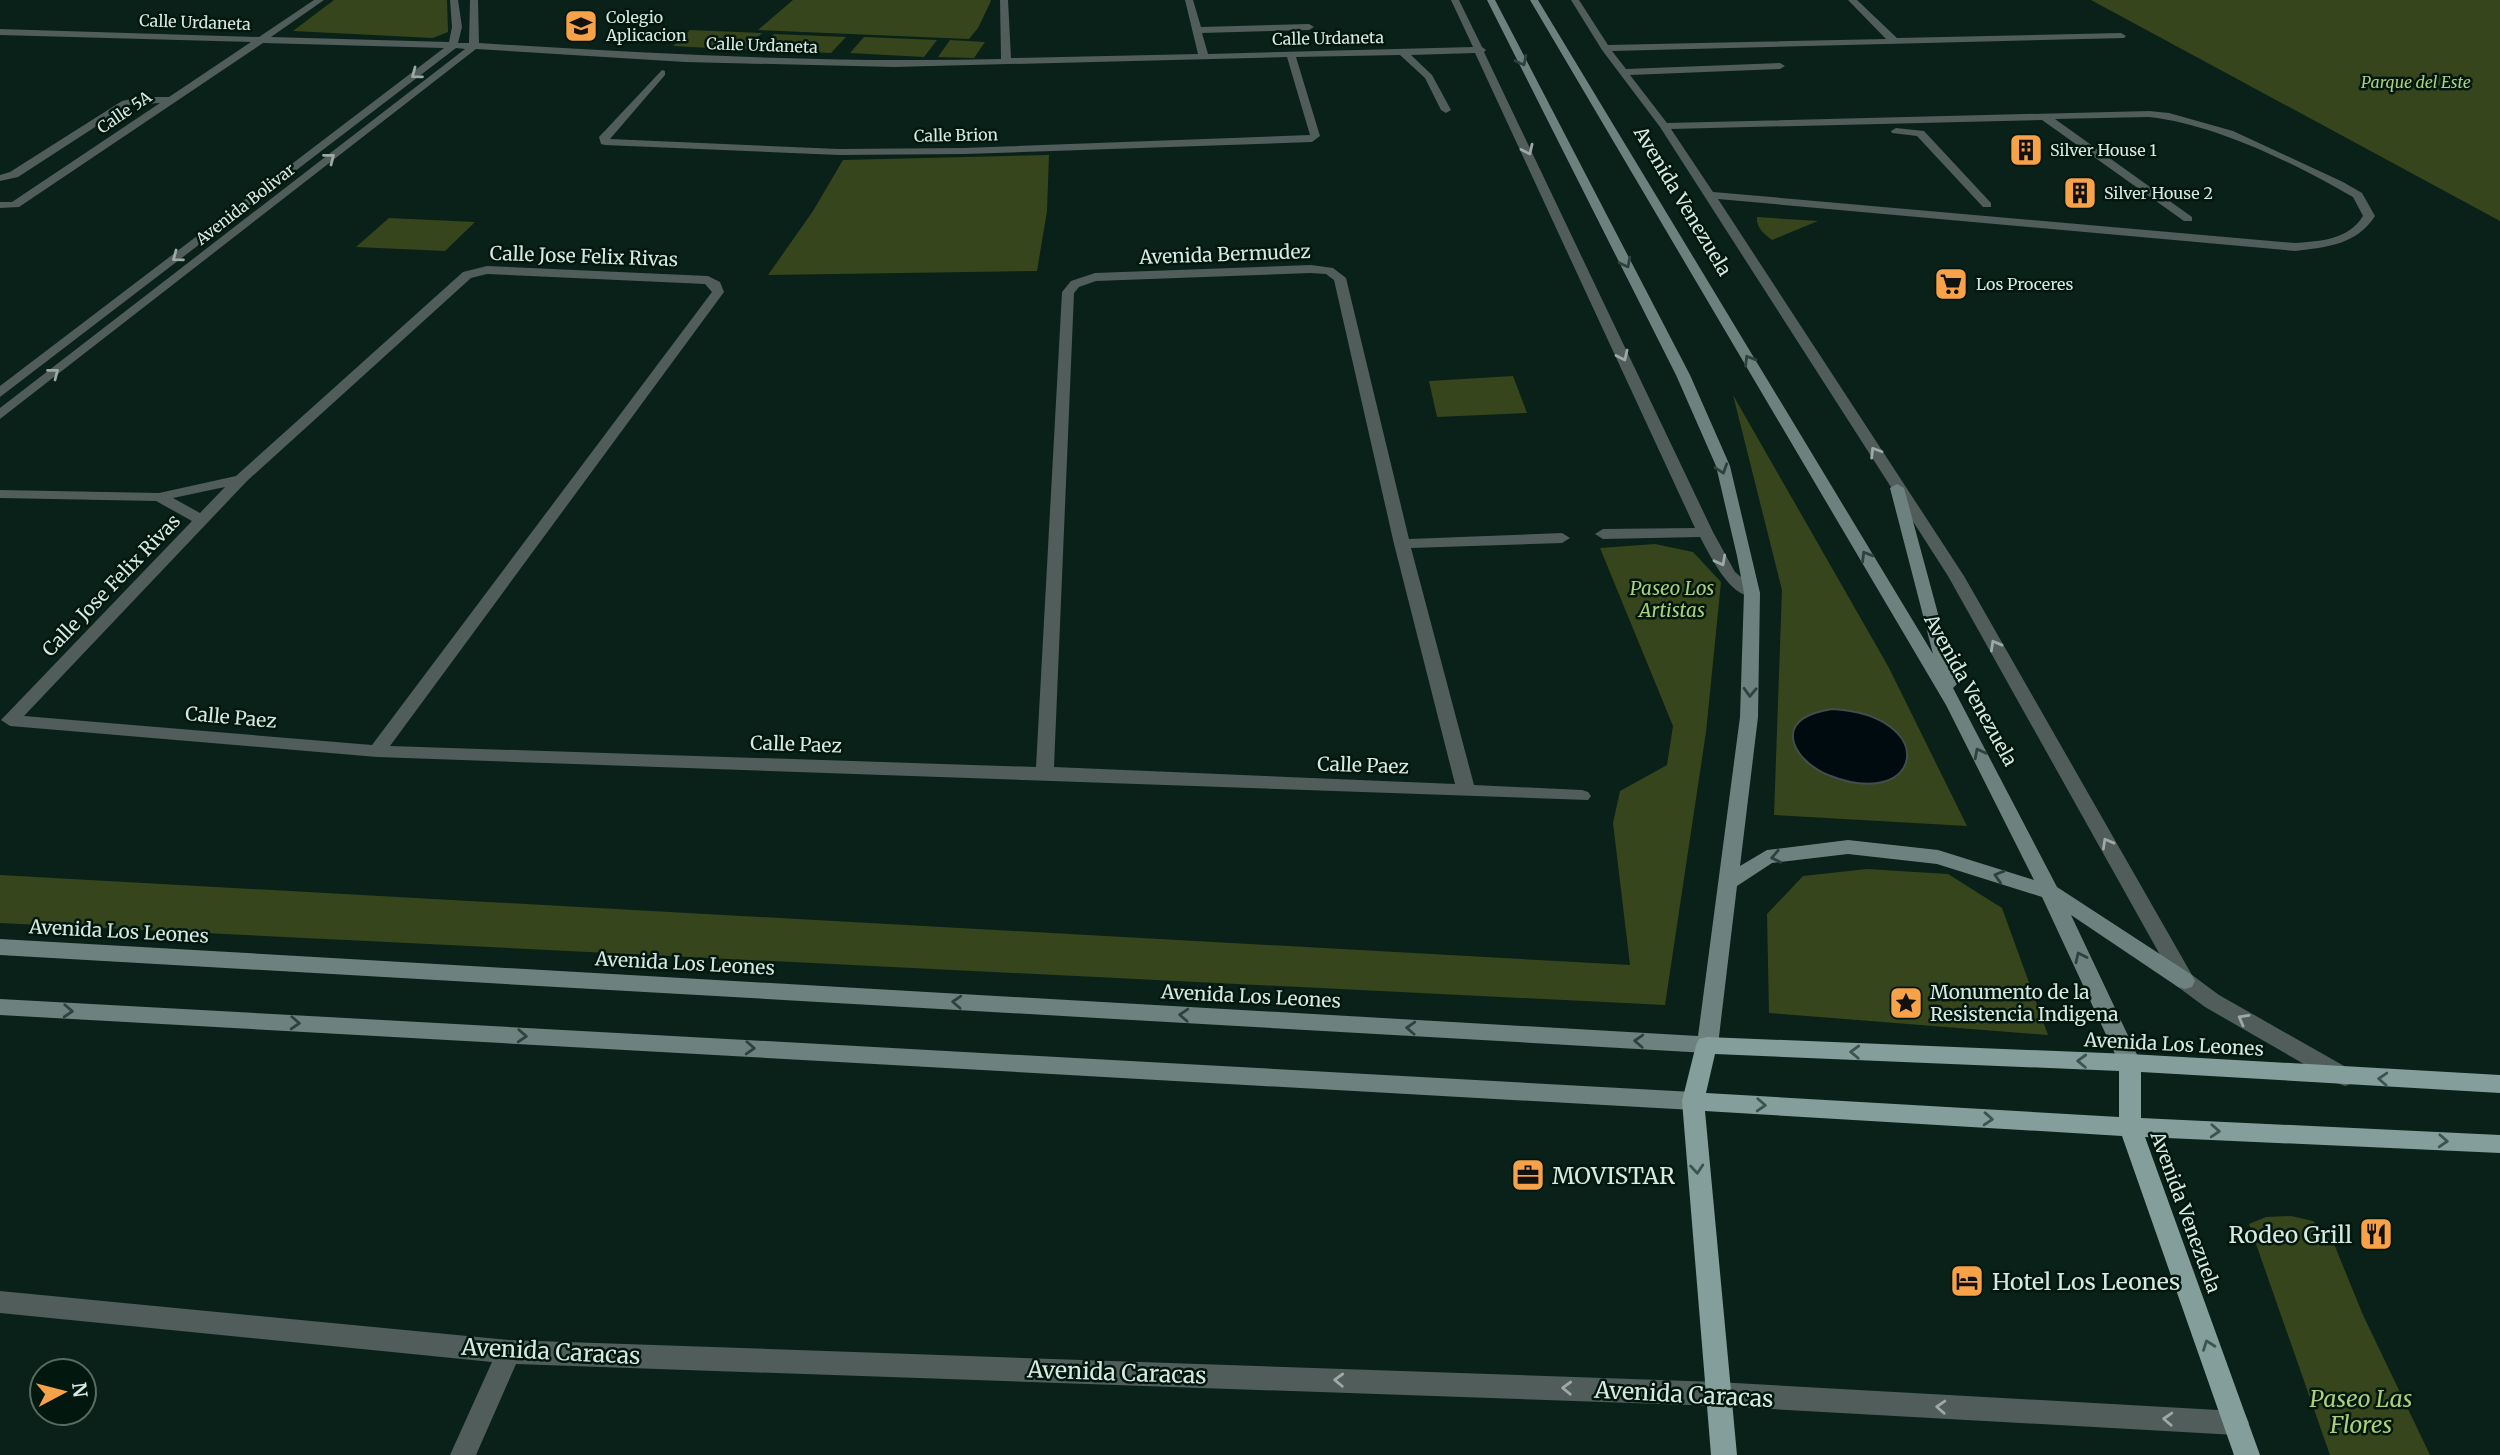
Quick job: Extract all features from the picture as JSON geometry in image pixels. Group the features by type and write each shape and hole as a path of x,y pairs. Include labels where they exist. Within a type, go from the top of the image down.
{"main road":[{"name":"Avenida Los Leones","path":"1707,1045 2130,1063 2500,1084"},
{"path":"1707,1045 1693,1101 1724,1455"},
{"name":"Avenida Venezuela","path":"2130,1063 2130,1128 2247,1455"},
{"path":"1693,1101 2130,1128 2500,1144"}],"street":[{"name":"Calle 5A","path":"0,215 320,0"},
{"path":"453,46 457,27 454,0"},
{"path":"474,0 474,46"},
{"path":"1004,0 1006,62"},
{"path":"1189,0 1204,57"},
{"path":"1455,0 1481,50 1705,532 1728,575 1752,593"},
{"path":"1491,0 1684,375 1723,466 1752,593 1749,717 1707,1045"},
{"name":"Avenida Venezuela","path":"1534,0 1955,705 2050,892 2130,1063"},
{"name":"Avenida Venezuela","path":"1575,0 1605,48 1664,127 1817,358 1897,488 1956,576 2185,981 2212,1001 2345,1077"},
{"path":"1852,0 1894,41"},
{"path":"1197,30 1309,27"},
{"name":"Calle Urdaneta","path":"0,32 474,46 762,62 1006,62 1481,50"},
{"path":"1605,48 2121,36"},
{"name":"Avenida Bolivar","path":"0,393 453,46"},
{"name":"Avenida Bolivar","path":"0,415 474,46"},
{"path":"1404,52 1429,77 1446,110"},
{"name":"Calle Brion","path":"662,73 604,136 605,142 839,152 991,150 1312,139 1315,136 1291,55"},
{"path":"1623,72 1780,66"},
{"path":"0,178 14,175 126,103 169,100"},
{"path":"1664,127 2148,114 2229,133 2358,195 2369,216 2365,224 2335,242 2295,247 1707,195"},
{"path":"2045,117 2188,219"},
{"path":"1844,122 1856,132 1920,133 1987,205"},
{"path":"0,205 15,205"},
{"name":"Avenida Bermudez","path":"1045,773 1068,292 1075,284 1095,277 1311,269 1329,271 1340,278 1402,544 1466,791"},
{"name":"Calle Jose Felix Rivas","path":"9,720 242,478 467,275 487,270 708,280 716,285 718,292 377,751"},
{"path":"0,494 159,497 242,478"},
{"path":"1897,488 1955,705"},
{"path":"159,497 200,519"},
{"path":"1603,534 1705,532"},
{"path":"1402,544 1562,538"},
{"name":"Calle Paez","path":"9,720 377,751 1045,773 1582,796"},
{"path":"1726,884 1767,857 1848,847 1938,857 2050,892 2185,981"},
{"name":"Avenida Los Leones","path":"0,947 1707,1045"},
{"path":"0,1007 1693,1101"},
{"name":"Avenida Caracas","path":"0,1302 509,1352 1717,1394 2236,1423"},
{"path":"463,1455 509,1352"}],"green space":[{"path":"334,0 447,0 448,32 433,38 293,31"},
{"path":"793,0 991,1 978,28 969,39 758,30"},
{"name":"Parque del Este","path":"2091,0 2500,0 2500,221"},
{"path":"690,30 762,33 745,50 673,46"},
{"path":"774,34 846,37 831,53 758,50"},
{"path":"864,37 937,40 924,57 850,53"},
{"path":"950,40 985,42 974,58 938,57"},
{"path":"1049,155 1047,211 1037,271 768,275 813,211 843,160"},
{"path":"1757,217 1818,221 1772,240 1759,228"},
{"path":"389,218 475,222 445,251 356,247"},
{"path":"1513,376 1527,413 1437,417 1429,381"},
{"path":"1733,395 1888,666 1967,826 1774,815 1782,590"},
{"name":"Paseo Los Artistas","path":"1655,544 1693,552 1721,582 1706,732 1665,1005 0,923 0,875 1630,965 1613,823 1620,791 1667,765 1673,726 1600,548"},
{"path":"1867,869 1948,874 2002,908 2048,1035 1769,1013 1767,914 1803,876"},
{"name":"Paseo Las Flores","path":"2291,1216 2313,1221 2334,1244 2363,1315 2430,1455 2330,1455 2249,1224 2266,1217"}],"shaded area":[{"path":"1832,709 1867,715 1891,727 1904,743 1907,758 1900,772 1884,782 1860,783 1828,775 1808,762 1794,743 1794,728 1798,722 1810,715"}],"place":[{"name":"Colegio Aplicacion","path":"581,26"},
{"name":"Silver House 1","path":"2026,150"},
{"name":"Silver House 2","path":"2080,193"},
{"name":"Los Proceres","path":"1951,284"},
{"name":"Monumento de la Resistencia Indigena","path":"1906,1003"},
{"name":"MOVISTAR","path":"1528,1175"},
{"name":"Rodeo Grill","path":"2376,1234"},
{"name":"Hotel Los Leones","path":"1967,1281"}]}
